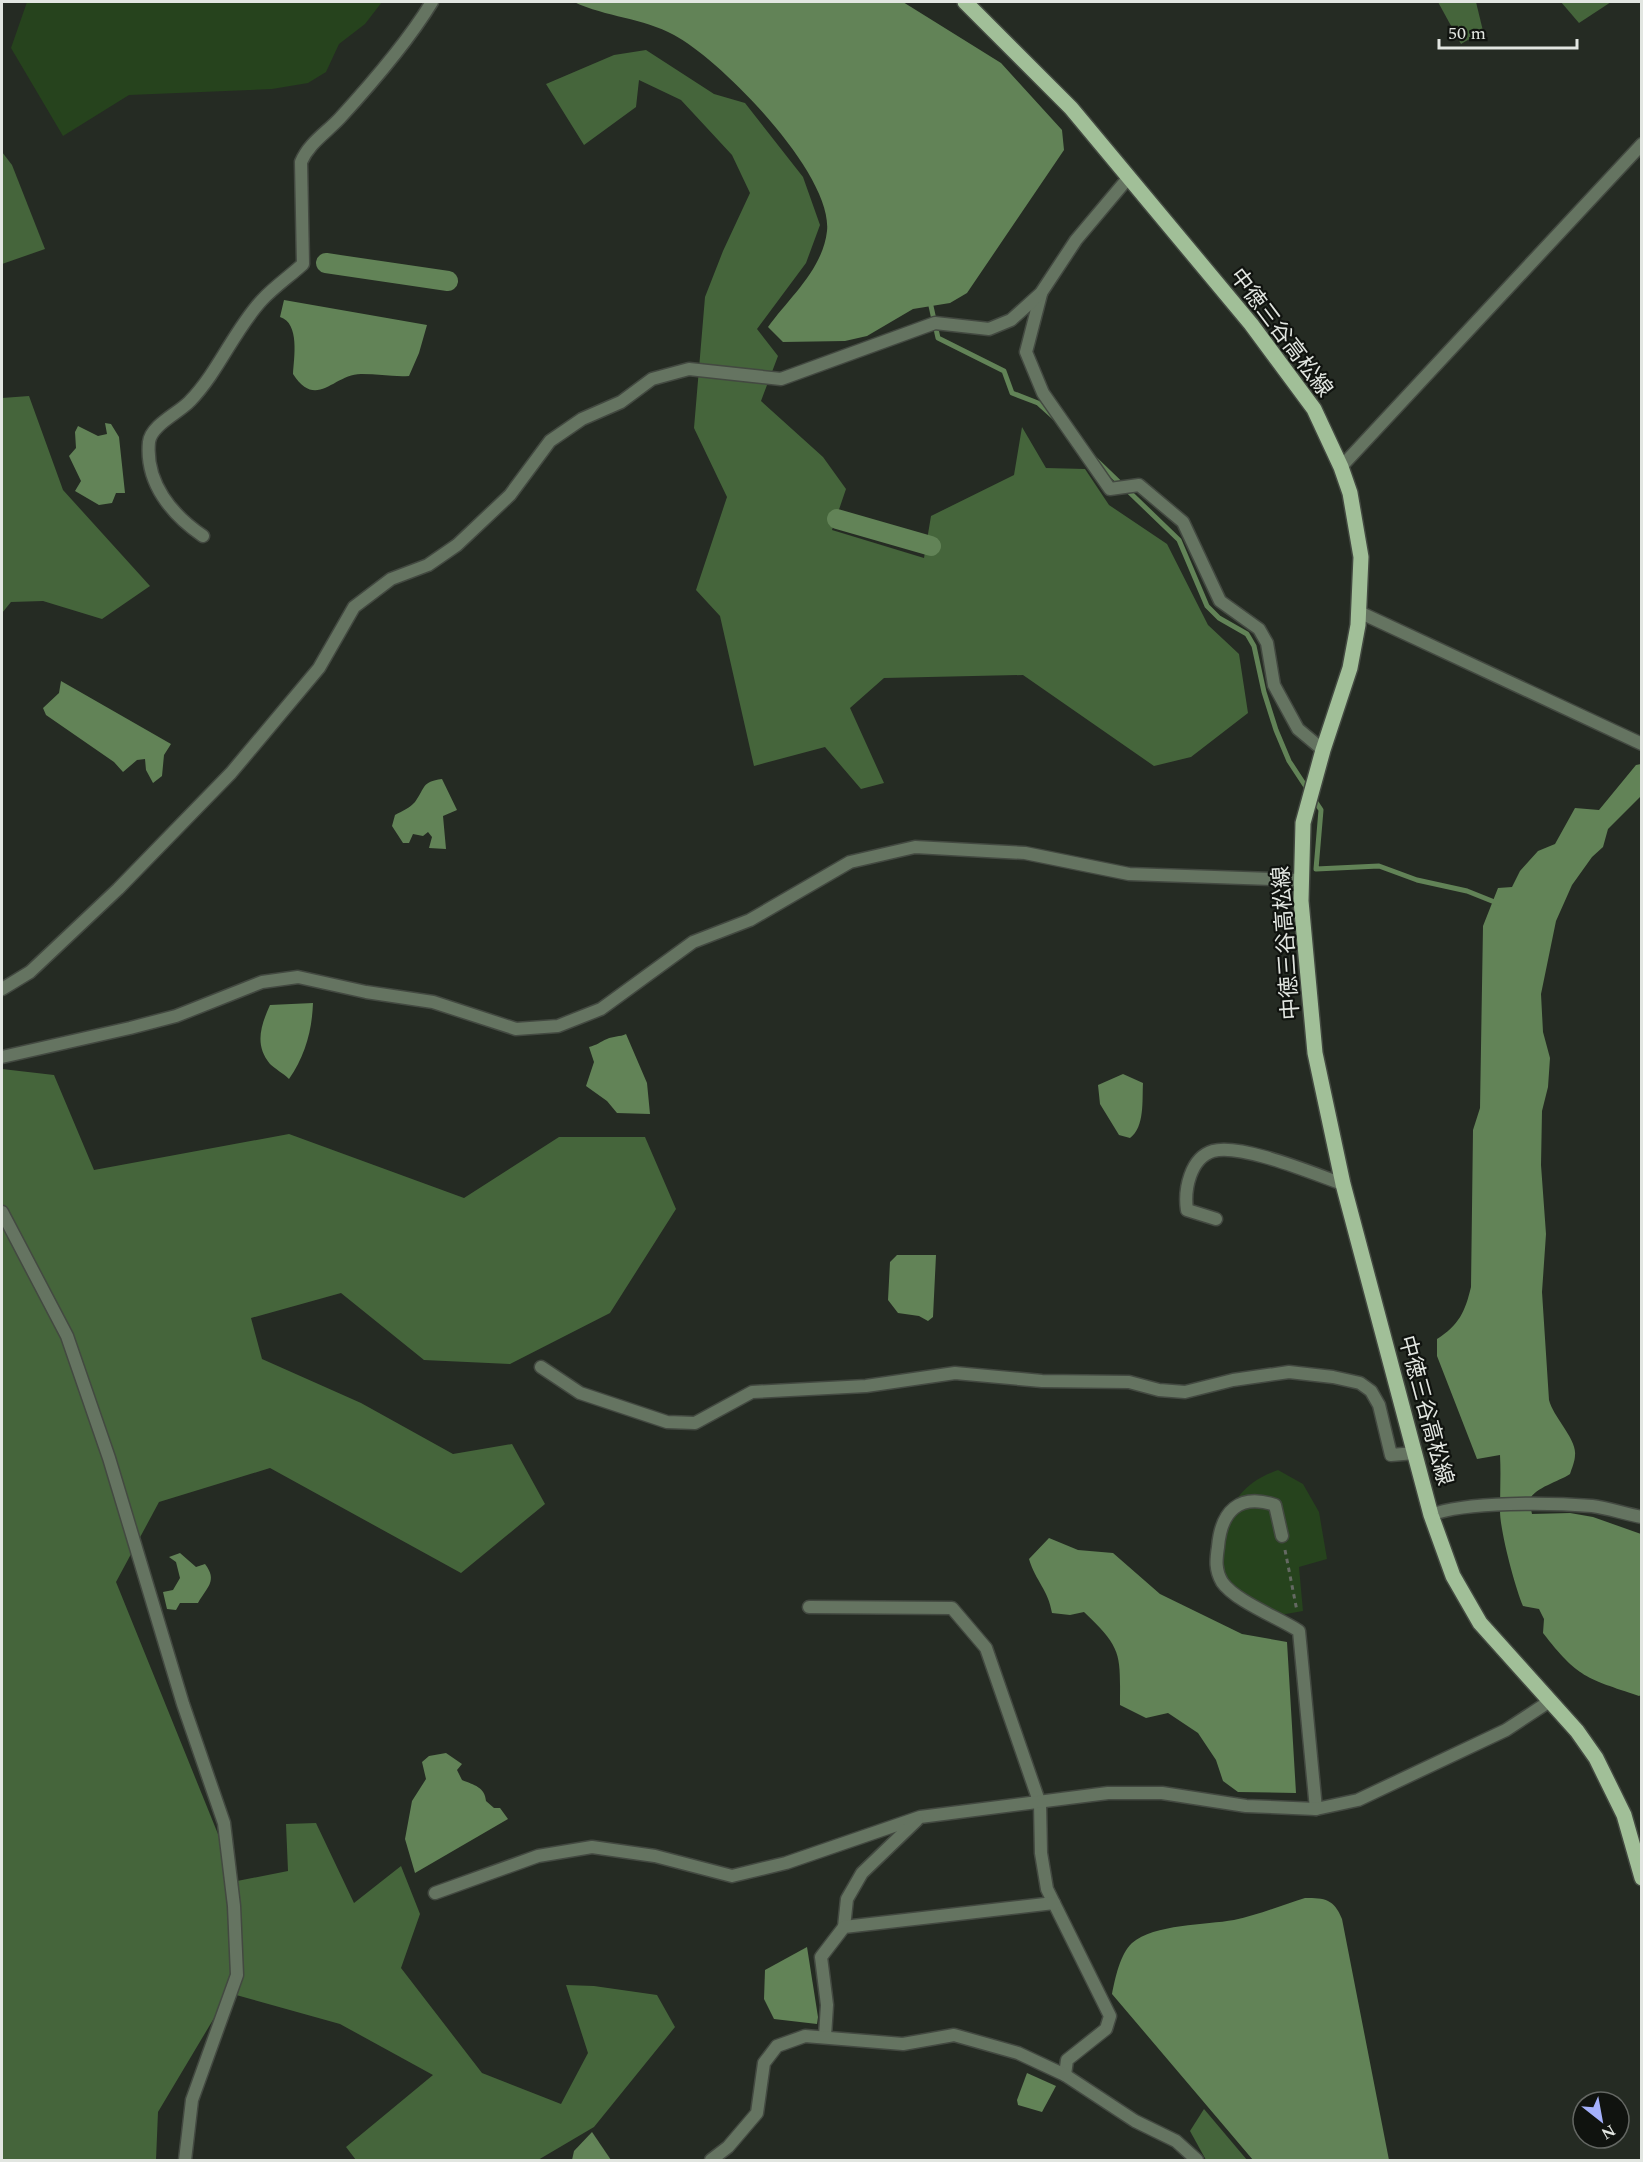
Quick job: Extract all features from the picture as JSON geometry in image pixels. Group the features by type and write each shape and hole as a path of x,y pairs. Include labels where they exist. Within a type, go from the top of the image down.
{"main road":[{"name":"中徳三谷高松線","path":"965,2 1071,108 1282,363 1314,409 1341,467 1357,524 1361,557 1359,612 1350,668 1323,750 1303,823 1301,880 1315,1053 1343,1184 1431,1515 1453,1576 1471,1608 1498,1644 1577,1731 1610,1782 1624,1815 1641,1878"}],"street":[{"path":"203,536 182,522 158,491 150,464 149,440 155,430 197,394 261,301 303,264 301,162 306,150 339,118 388,62 432,2"},
{"path":"1341,467 1641,144"},
{"path":"2,989 30,972 117,889 231,772 320,668 354,607 391,579 428,565 457,545 510,495 550,441 582,419 621,402 652,379 689,369 781,380 935,323 989,329 1011,320 1041,293 1076,240 1129,177"},
{"path":"1041,293 1026,352 1043,393 1110,489 1139,485 1184,522 1220,601 1259,629 1267,643 1274,685 1298,729 1323,750"},
{"path":"1359,612 1641,744"},
{"path":"2,1057 176,1016 262,982 298,977 366,992 433,1002 516,1029 558,1026 601,1009 693,942 750,920 850,862 915,847 1025,854 1129,874 1301,880"},
{"path":"1216,1218 1187,1210 1185,1195 1194,1165 1212,1151 1235,1151 1283,1162 1343,1184"},
{"path":"2,1212 67,1336 109,1458 183,1704 224,1823 234,1906 237,1975 192,2100 185,2160"},
{"path":"541,1367 580,1393 667,1422 695,1423 752,1392 866,1386 955,1373 1042,1381 1129,1382 1159,1390 1185,1392 1233,1380 1289,1372 1360,1383 1371,1391 1379,1405 1391,1455 1416,1453"},
{"path":"1282,1536 1275,1505 1250,1502 1236,1506 1224,1516 1219,1528 1216,1568 1223,1583 1243,1601 1276,1616 1299,1631 1316,1809"},
{"path":"1431,1515 1445,1509 1491,1505 1593,1506 1641,1517"},
{"path":"809,1607 952,1608 986,1648 1040,1804 1041,1853 1047,1889 1110,2016 1106,2029 1067,2060 1065,2075"},
{"path":"435,1893 538,1856 592,1847 655,1856 732,1876 786,1863 920,1817 1040,1804 1108,1793 1162,1793 1246,1806 1316,1809 1368,1796 1506,1730 1550,1701"},
{"path":"825,2036 827,2005 821,1957 844,1926 847,1899 862,1873 920,1817"},
{"path":"844,1926 1054,1903"},
{"path":"711,2160 728,2147 757,2113 764,2063 777,2046 805,2036 903,2044 954,2035 1018,2054 1065,2075 1135,2121 1176,2141 1197,2160"}],"path":[{"path":"1282,1536 1295,1590 1299,1631"}],"shaded area":[{"path":"27,2 382,2 365,24 339,44 326,72 308,83 272,89 129,95 63,136 11,48"},
{"path":"574,2 903,2 1001,63 1062,130 1064,150 967,293 950,303 913,309 867,336 845,341 783,342 768,327 812,270 824,245 827,231 824,207 812,180 794,151 745,93 694,48 662,29"},
{"path":"1438,2 1476,2 1483,31 1461,44"},
{"path":"1561,2 1611,2 1579,23"},
{"path":"646,50 714,94 745,103 803,177 820,225 806,263 757,329 778,356 761,401 823,457 846,489 832,530 924,558 931,516 1014,475 1022,427 1046,468 1085,469 1109,505 1167,544 1208,625 1239,654 1248,713 1191,757 1154,766 1023,675 884,678 850,708 884,783 861,789 825,747 754,766 720,616 696,590 727,497 694,428 705,297 750,193 732,155 681,100 639,80 636,107 584,145 546,84 614,55"},
{"path":"2,152 12,165 45,249 2,264"},
{"path":"284,300 427,325 409,376 352,375 318,390 302,385 293,374 295,351 291,326 280,317"},
{"path":"29,396 63,490 150,586 102,619 43,601 11,602 2,613 2,398"},
{"path":"105,423 111,424 119,437 125,493 116,493 112,503 99,505 75,491 81,481 69,456 76,448 75,432 78,426 98,436 107,434"},
{"path":"61,681 171,744 164,755 162,776 153,783 146,770 145,759 137,760 123,772 114,762 46,715 43,708 59,693"},
{"path":"1641,764 1641,796 1608,829 1603,847 1592,857 1572,885 1556,921 1541,994 1543,1032 1550,1058 1548,1087 1542,1111 1541,1165 1546,1234 1542,1292 1549,1400 1569,1435 1575,1455 1570,1474 1542,1488 1529,1500 1532,1514 1570,1513 1593,1517 1641,1534 1641,1695 1639,1696 1584,1675 1565,1659 1543,1633 1544,1619 1539,1609 1523,1606 1502,1532 1500,1455 1477,1459 1437,1356 1437,1339 1460,1317 1471,1287 1473,1130 1480,1108 1483,926 1498,888 1512,887 1520,871 1538,851 1555,844 1575,808 1599,810 1636,765"},
{"path":"442,779 457,810 443,816 446,849 429,848 432,837 428,832 423,836 413,834 409,843 403,843 392,826 395,815 413,804 427,784"},
{"path":"313,1003 307,1043 289,1079 270,1064 262,1050 261,1035 264,1020 270,1005"},
{"path":"626,1034 647,1083 650,1114 617,1113 607,1101 586,1086 594,1062 589,1047 609,1038"},
{"path":"2,1069 54,1075 94,1170 289,1134 464,1198 559,1137 645,1137 676,1209 610,1313 510,1364 424,1360 341,1293 251,1318 262,1359 361,1403 453,1454 512,1444 545,1504 461,1573 270,1468 159,1502 116,1582 237,1881 288,1871 286,1824 316,1823 354,1903 401,1866 420,1914 401,1968 482,2073 561,2104 588,2053 566,1985 594,1986 657,1995 675,2027 594,2127 538,2160 356,2160 346,2147 433,2075 340,2024 229,1993 158,2112 156,2160 2,2160"},
{"path":"1123,1074 1143,1083 1140,1120 1135,1133 1130,1138 1119,1135 1100,1104 1098,1085"},
{"path":"897,1255 936,1255 933,1317 928,1321 919,1316 898,1313 888,1300 890,1262"},
{"path":"1278,1470 1303,1484 1319,1512 1327,1559 1299,1567 1303,1611 1280,1615 1247,1601 1222,1579 1223,1543 1230,1512 1237,1499 1247,1488 1260,1478"},
{"path":"1049,1538 1078,1550 1113,1553 1160,1594 1242,1634 1287,1642 1296,1793 1238,1792 1223,1781 1216,1760 1198,1733 1168,1713 1146,1718 1120,1705 1119,1663 1113,1644 1084,1612 1070,1615 1052,1613 1048,1598 1032,1567 1029,1559"},
{"path":"180,1553 196,1567 205,1564 211,1580 198,1603 180,1603 176,1610 167,1609 163,1592 173,1590 180,1578 176,1562 169,1557"},
{"path":"446,1753 462,1764 457,1770 462,1780 481,1790 486,1801 494,1808 500,1808 508,1819 415,1873 405,1839 412,1801 426,1779 422,1762 429,1756"},
{"path":"1305,1898 1328,1901 1336,1907 1342,1919 1389,2160 1253,2160 1112,1994 1124,1954 1132,1943 1142,1937 1153,1932 1181,1926 1243,1918"},
{"path":"807,1947 818,2017 817,2024 774,2019 764,1999 765,1970"},
{"path":"1027,2073 1056,2086 1042,2112 1018,2105 1017,2100"},
{"path":"1204,2109 1247,2160 1206,2160 1190,2131"},
{"path":"592,2132 611,2160 572,2160 574,2151"}],"waterway":[{"path":"326,263 448,281"},
{"path":"931,306 938,338 1004,371 1012,393 1038,403 1058,421"},
{"path":"1095,459 1179,540 1207,606 1219,618 1247,634 1254,646 1264,692 1276,730 1289,761 1308,790"},
{"path":"837,519 931,546"},
{"path":"1313,798 1321,810 1316,869 1379,866 1417,880 1467,891 1497,903"}]}
